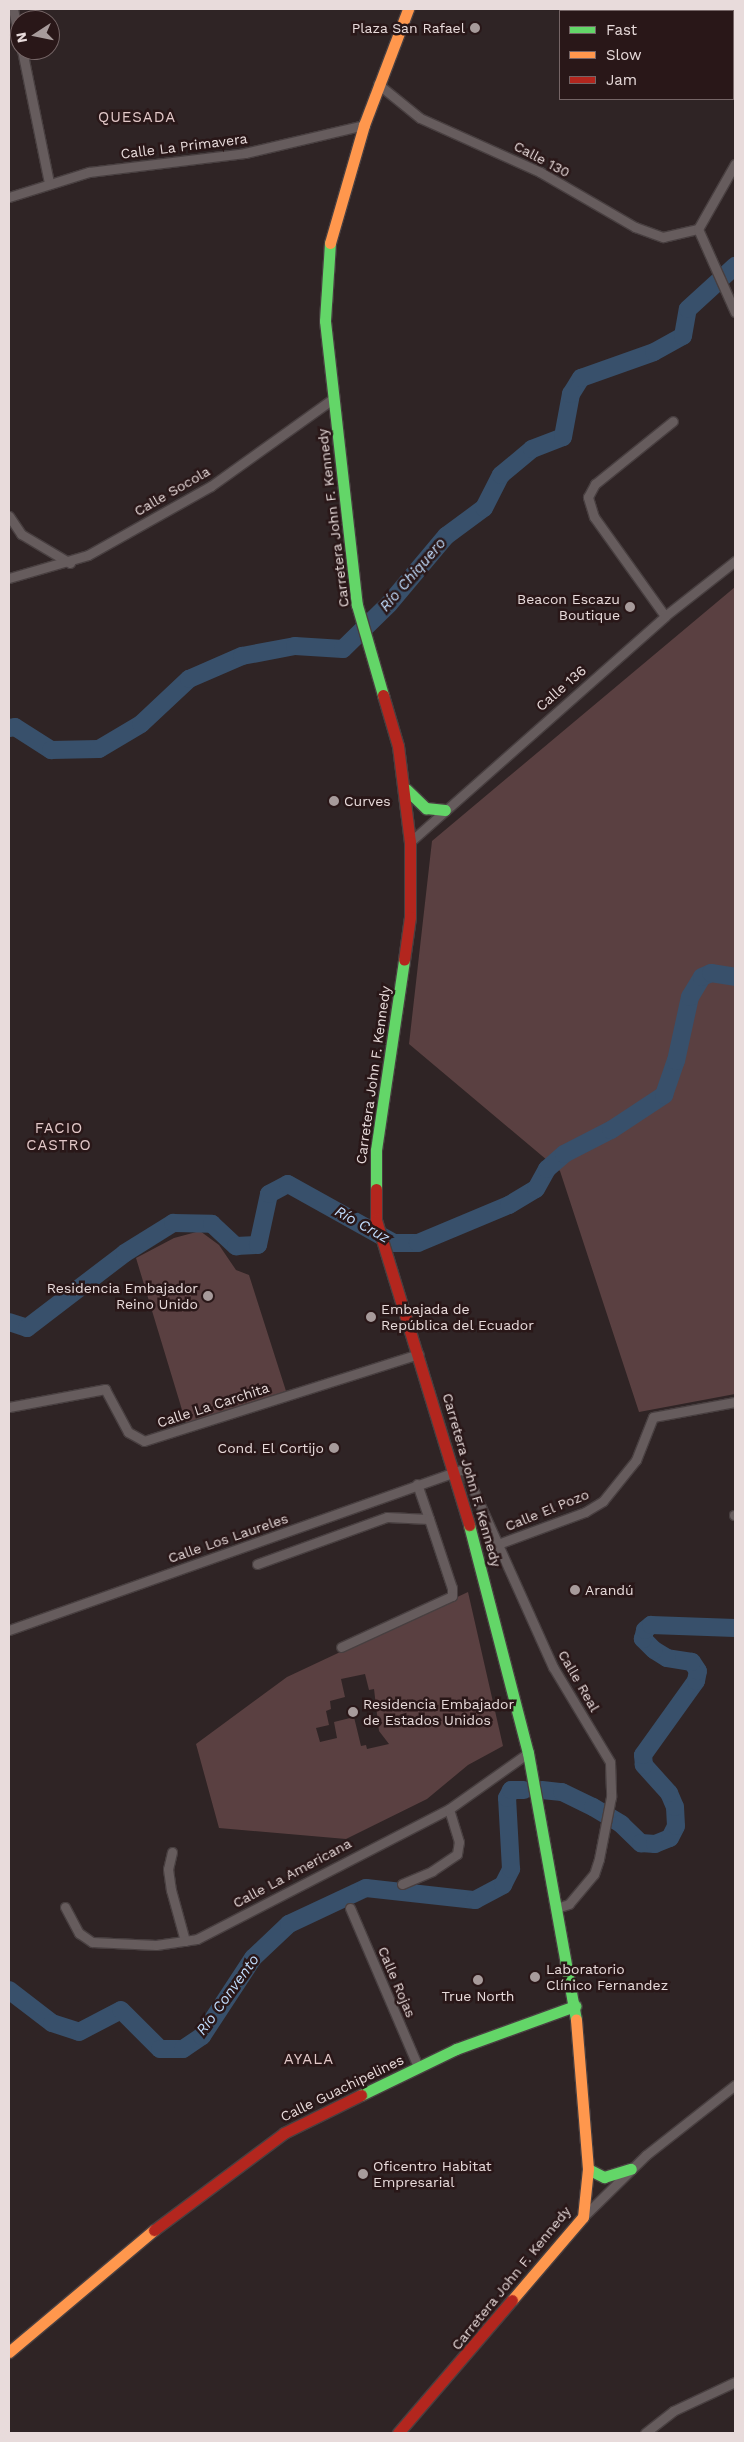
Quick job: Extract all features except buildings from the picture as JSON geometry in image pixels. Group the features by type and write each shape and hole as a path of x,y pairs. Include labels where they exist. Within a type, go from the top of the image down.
{"main road":[{"name":"Carretera John F. Kennedy","path":"398,2433 583,2217 588,2169 575,2006 528,1753 455,1472 376,1220 376,1150 410,917 410,842 406,789 357,605 325,321 328,251 364,126 378,84 408,9"},
{"path":"406,789 426,808 445,810"},
{"name":"Calle Guachipelines","path":"9,2352 133,2246 232,2168 284,2133 418,2067 512,2026 575,2006"},
{"path":"588,2169 604,2177 631,2169"}],"street":[{"path":"24,60 49,183"},
{"name":"Calle 130","path":"378,84 420,118 540,172 635,227 664,237 698,229"},
{"name":"Calle La Primavera","path":"9,197 89,172 245,153 364,126"},
{"path":"735,164 698,229 714,260 735,312"},
{"name":"Calle Socola","path":"9,578 70,563 212,486 334,398"},
{"path":"665,616 594,517 588,497 595,484 673,420"},
{"path":"9,516 21,534 70,563"},
{"name":"Calle 136","path":"410,842 665,616 735,561"},
{"name":"Calle La Carchita","path":"9,1407 105,1389 128,1432 144,1441 419,1354"},
{"name":"Calle El Pozo","path":"498,1544 585,1512 603,1501 636,1460 653,1417 735,1402"},
{"name":"Calle Los Laureles","path":"9,1630 455,1472"},
{"name":"Calle Real","path":"455,1472 466,1472 553,1667 610,1762 612,1776 594,1874 569,1904 557,1908"},
{"path":"341,1648 452,1596 452,1588 417,1484"},
{"path":"257,1564 388,1517 429,1518"},
{"name":"Calle La Americana","path":"64,1907 79,1932 92,1942 124,1946 197,1939 449,1809 528,1753"},
{"path":"402,1884 432,1871 457,1854 459,1842 449,1809"},
{"path":"172,1852 168,1869 171,1890 185,1941"},
{"name":"Calle Rojas","path":"350,1908 418,2067"},
{"path":"583,2217 631,2169 735,2086"},
{"path":"645,2433 673,2411 735,2382"}],"shaded area":[{"path":"735,587 735,1394 639,1412 560,1171 409,1044 432,841"},
{"path":"200,1231 219,1245 236,1270 249,1275 286,1391 186,1423 136,1258 174,1238"},
{"path":"468,1592 503,1746 468,1765 427,1799 346,1839 219,1828 196,1744 287,1677","holes":["365,1674 369,1690 374,1689 379,1731 389,1744 367,1749 366,1745 361,1746 354,1717 334,1722 337,1738 320,1742 316,1728 329,1725 326,1711 331,1709 330,1701 345,1697 341,1679"]}],"waterway":[{"name":"Río Chiquero","path":"9,728 15,727 51,750 99,749 141,724 189,679 242,656 295,646 343,649 389,604 446,536 484,508 501,475 532,449 563,437 571,394 581,378 654,352 683,336 688,309 735,266"},
{"name":"Río Chiquero","path":"731,270 735,273"},
{"name":"Río Cruz","path":"9,1322 27,1328 125,1253 173,1223 212,1224 236,1246 258,1245 269,1194 288,1184 394,1243 418,1243 509,1205 536,1189 547,1169 564,1154 611,1130 664,1095 676,1061 690,997 702,977 711,973 735,977"},
{"name":"Río Convento","path":"542,1790 562,1792 593,1807 621,1824 641,1843 655,1844 670,1838 676,1826 675,1807 669,1793 644,1765 643,1755 696,1681 698,1671 692,1662 667,1658 654,1650 643,1639 645,1630 651,1625 735,1628"},
{"name":"Río Convento","path":"9,1990 52,2023 79,2032 121,2010 160,2049 183,2049 202,2036 253,1958 289,1924 366,1888 475,1900 503,1885 511,1869 507,1798 511,1790 524,1790"}],"traffic: fast":[{"path":"330,243 325,321 357,605 383,695"},
{"path":"406,789 426,808 445,810"},
{"path":"376,1189 376,1150 404,960"},
{"path":"469,1525 528,1753 576,2019"},
{"path":"361,2095 456,2049 575,2006"},
{"path":"588,2169 604,2177 631,2169"}],"traffic: slow":[{"path":"330,243 364,125 408,9"},
{"path":"512,2300 583,2217 588,2169 576,2019"},
{"path":"9,2352 154,2230"}],"traffic: jam":[{"path":"383,695 398,746 410,842 410,917 404,960"},
{"path":"376,1189 376,1220 469,1525"},
{"path":"154,2230 284,2133 361,2095"},
{"path":"398,2433 512,2300"}],"place":[{"name":"Plaza San Rafael","path":"475,28"},
{"name":"Beacon Escazu Boutique","path":"630,607"},
{"name":"Curves","path":"334,801"},
{"name":"Residencia Embajador Reino Unido","path":"208,1296"},
{"name":"Embajada de República del Ecuador","path":"371,1317"},
{"name":"Cond. El Cortijo","path":"334,1448"},
{"name":"Arandú","path":"575,1590"},
{"name":"Residencia Embajador de Estados Unidos","path":"353,1712"},
{"name":"Laboratorio Clínico Fernandez","path":"535,1977"},
{"name":"True North","path":"478,1980"},
{"name":"Oficentro Habitat Empresarial","path":"363,2174"}],"district":[{"name":"QUESADA","path":"137,118"},
{"name":"FACIO CASTRO","path":"59,1136"},
{"name":"AYALA","path":"309,2060"}]}
